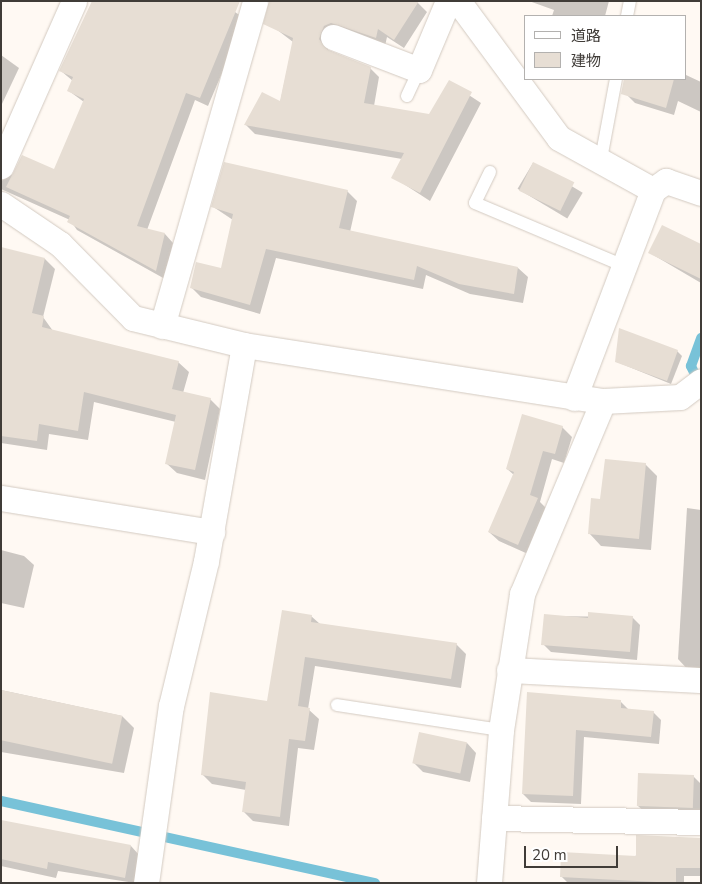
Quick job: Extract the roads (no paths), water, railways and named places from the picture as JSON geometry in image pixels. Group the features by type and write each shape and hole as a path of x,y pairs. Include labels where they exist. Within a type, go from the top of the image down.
{"street":[{"path":"1,166 74,1"},
{"path":"162,326 255,1"},
{"path":"333,37 419,70 448,1"},
{"path":"458,1 558,138 601,159 653,190"},
{"path":"574,398 622,265 653,190 666,181 701,193"},
{"path":"1,204 60,244 133,318 162,326 244,345 574,398 603,401 680,397 701,381"},
{"path":"146,883 172,706 212,532 244,345"},
{"path":"489,883 501,730 522,594 603,401"},
{"path":"1,498 212,532"},
{"path":"509,670 701,680"},
{"path":"494,818 701,822"}],"lane":[{"path":"627,15 630,1"},
{"path":"407,96 419,70"},
{"path":"601,159 616,80"},
{"path":"490,172 475,203 622,265"},
{"path":"337,705 501,730"}],"waterway":[{"path":"699,382 691,366 701,338"},
{"path":"1,801 375,883"}]}
